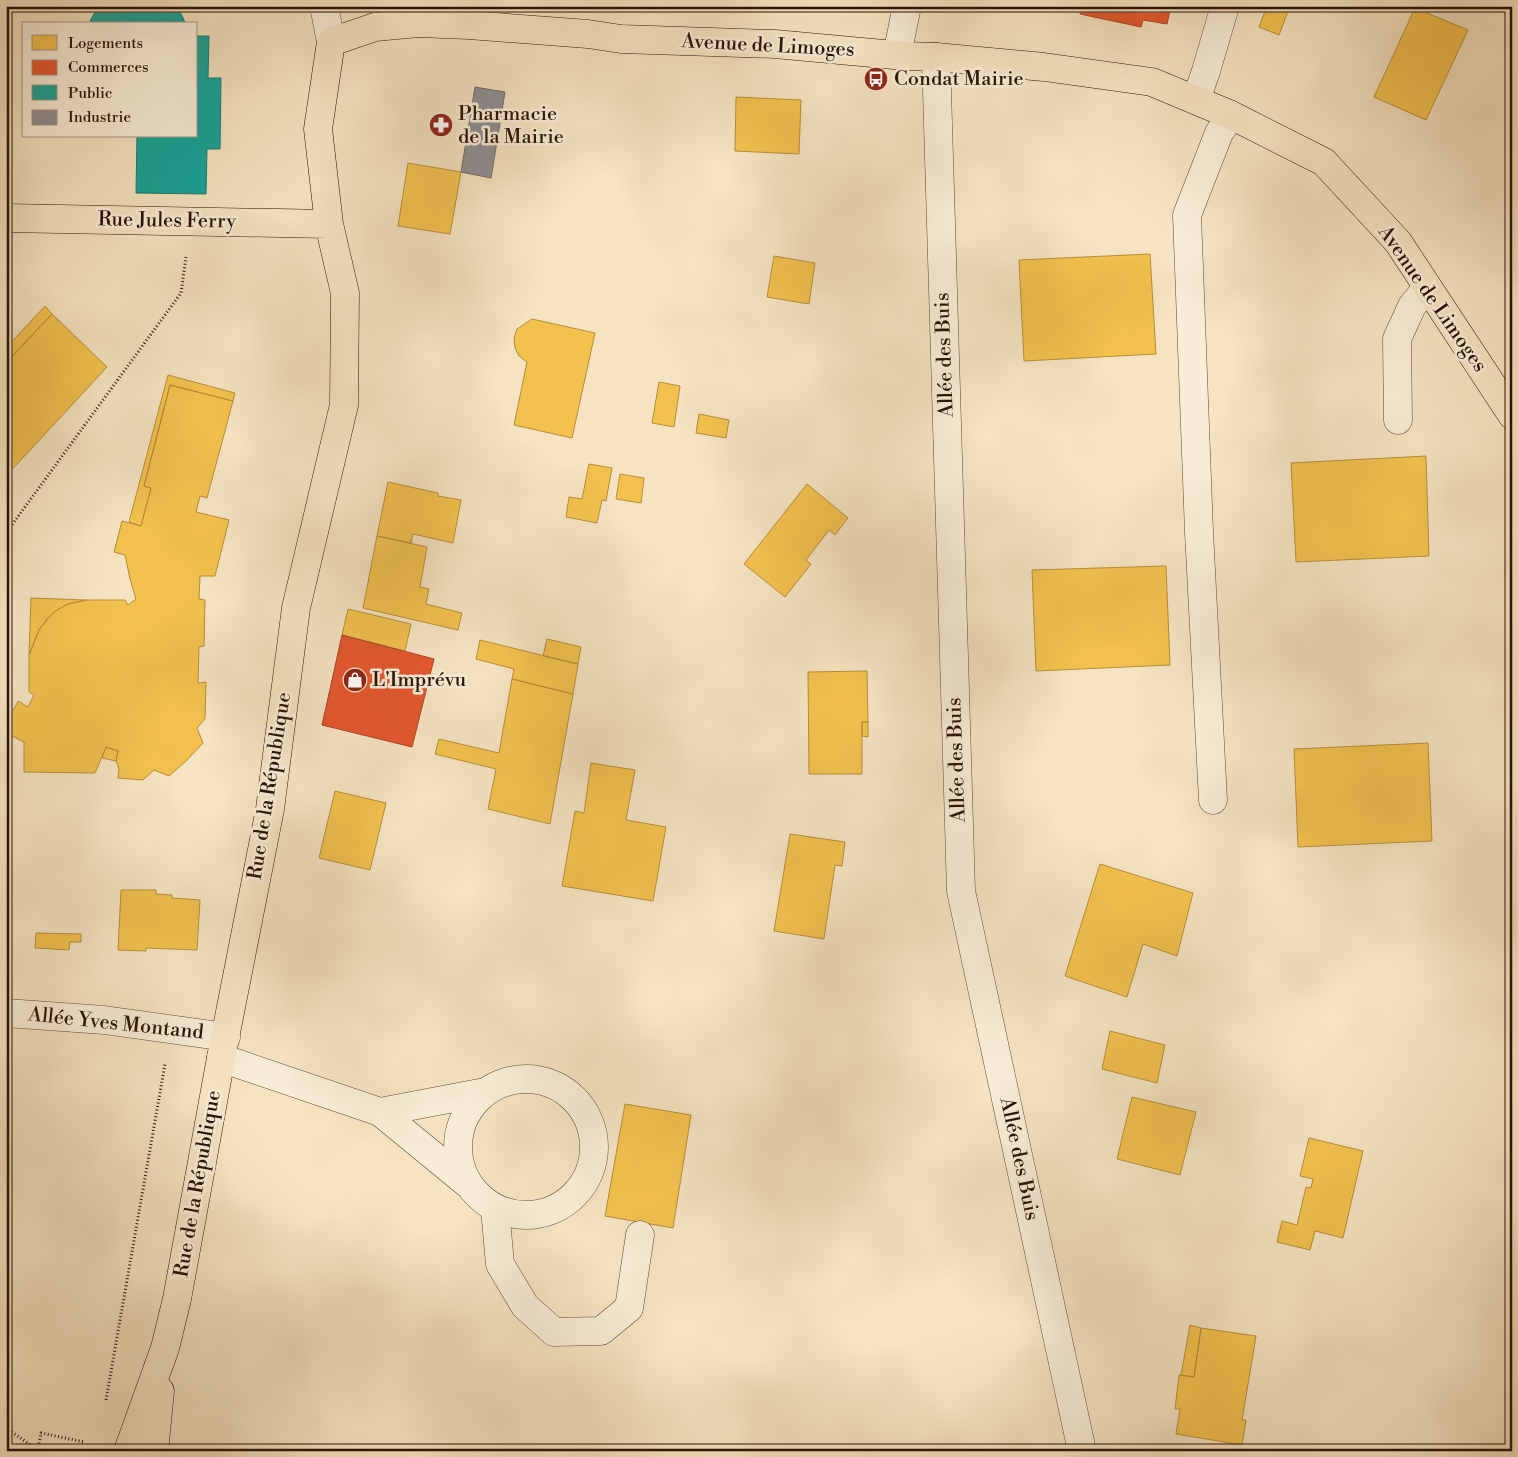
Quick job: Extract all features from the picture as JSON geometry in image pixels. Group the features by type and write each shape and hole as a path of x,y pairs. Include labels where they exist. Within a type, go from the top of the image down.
{"main road":[{"name":"Avenue de Limoges","path":"331,42 375,27 418,23 469,25 578,33 621,39 775,44 936,57 1044,67 1152,82 1232,115 1324,162 1398,242 1512,415"},
{"name":"Rue de la République","path":"128,1451 165,1348 177,1299 270,810 296,608 344,405 345,293 329,224 318,129 331,42"},
{"name":"Rue Jules Ferry","path":"6,218 329,224"},
{"name":"Rue de la République","path":"154,1451 165,1348"}],"street":[{"path":"324,6 331,42"},
{"path":"897,55 906,6"},
{"path":"1196,100 1225,6"},
{"name":"Allée des Buis","path":"936,57 961,892 1082,1451"},
{"path":"1213,800 1198,532 1187,216 1219,133 1232,115"},
{"path":"1398,420 1396,339 1412,306 1427,288"},
{"name":"Allée Yves Montand","path":"6,1013 104,1020 171,1029 224,1048 380,1112"},
{"path":"380,1112 469,1186 480,1198 495,1208 516,1215 538,1215 559,1207 577,1194 589,1175 594,1153 592,1131 584,1110 569,1094 549,1082 527,1078 505,1081 485,1092 471,1106 461,1125 457,1146 460,1166 469,1186"},
{"path":"380,1112 485,1092"},
{"path":"495,1208 500,1264 525,1306 554,1332 601,1331 629,1308 640,1235"}],"path":[{"path":"6,533 182,293 191,221"},
{"path":"104,1406 171,1029"},
{"path":"6,1428 38,1450 41,1433 84,1442"}],"building: Logements":[{"path":"1267,6 1290,6 1279,35 1259,27"},
{"path":"1415,8 1468,30 1426,120 1374,97"},
{"path":"736,97 801,100 799,154 735,151"},
{"path":"408,163 461,172 450,234 398,226"},
{"path":"1150,254 1156,354 1024,361 1019,260"},
{"path":"774,256 815,263 809,304 767,297"},
{"path":"45,306 52,314 6,363 6,348"},
{"path":"52,314 107,367 6,476 6,363"},
{"path":"532,319 595,333 572,438 514,425 527,362 519,356 515,348 514,338 517,329"},
{"path":"168,375 235,393 233,401 170,385 144,486 151,488 141,526 129,522"},
{"path":"659,382 680,386 674,427 652,423"},
{"path":"170,385 233,401 207,498 200,496 196,512 229,520 215,576 200,576 199,599 205,600 204,646 199,647 198,683 206,682 205,719 197,728 203,743 169,776 154,770 143,780 118,778 119,769 116,761 118,751 106,747 95,773 24,772 24,742 6,733 6,725 18,701 28,707 34,695 29,692 29,655 39,630 48,618 68,604 86,600 125,600 128,605 136,599 125,555 114,552 122,521 141,526 151,488 144,486"},
{"path":"699,414 729,420 726,438 696,433"},
{"path":"1426,456 1429,556 1296,562 1291,463"},
{"path":"589,464 612,468 606,501 602,500 597,523 566,517 569,497 582,499"},
{"path":"620,474 644,478 641,503 616,499"},
{"path":"388,482 438,493 438,496 461,500 453,543 413,534 411,543 377,536"},
{"path":"807,484 848,518 835,535 829,530 806,560 811,564 785,597 744,564"},
{"path":"377,536 427,547 420,587 429,589 426,604 462,613 458,630 363,608"},
{"path":"1166,566 1170,665 1036,671 1032,570"},
{"path":"31,598 86,600 68,604 48,618 39,630 29,655"},
{"path":"348,609 411,624 405,651 342,635"},
{"path":"547,639 581,647 578,664 543,656"},
{"path":"480,640 578,664 573,694 512,679 514,669 476,659"},
{"path":"867,671 868,722 862,722 862,774 809,774 808,672"},
{"path":"512,679 573,694 550,824 488,809 496,769 435,754 439,739 499,753"},
{"path":"862,722 868,722 868,737 862,736"},
{"path":"1428,743 1432,841 1298,847 1294,749"},
{"path":"106,747 118,751 116,761 102,758"},
{"path":"591,763 635,770 626,820 666,827 653,901 562,886 575,811 584,813"},
{"path":"335,791 386,803 370,870 319,858"},
{"path":"790,834 845,842 842,866 835,865 824,939 774,931"},
{"path":"1100,864 1193,893 1177,956 1143,944 1127,997 1065,976"},
{"path":"121,890 156,890 156,894 172,895 172,898 200,900 197,950 146,948 146,951 118,950"},
{"path":"36,933 81,934 81,942 70,942 69,950 35,948"},
{"path":"1110,1031 1165,1045 1157,1083 1102,1069"},
{"path":"1132,1097 1196,1112 1180,1175 1117,1159"},
{"path":"625,1104 691,1115 673,1228 605,1216"},
{"path":"1309,1138 1363,1151 1343,1238 1315,1231 1310,1250 1277,1242 1282,1221 1297,1225 1306,1187 1311,1188 1313,1179 1300,1176"},
{"path":"1190,1325 1201,1328 1194,1377 1181,1375"},
{"path":"1201,1328 1256,1336 1242,1420 1246,1420 1242,1445 1176,1434 1180,1409 1175,1409 1179,1375 1194,1377"}],"building: Commerces":[{"path":"1081,6 1171,6 1167,24 1143,20 1141,27 1080,14"},
{"path":"342,635 434,659 412,747 322,725"}],"building: Public":[{"path":"99,6 177,6 185,22 90,22"},
{"path":"198,36 209,36 208,78 221,78 220,149 207,149 206,194 136,193 137,138 198,138"}],"building: Industrie":[{"path":"475,87 505,92 491,178 461,172"}],"place":[{"name":"Condat Mairie","path":"876,79"},
{"name":"Pharmacie de la Mairie","path":"441,125"},
{"name":"L'Imprévu","path":"355,680"}]}
